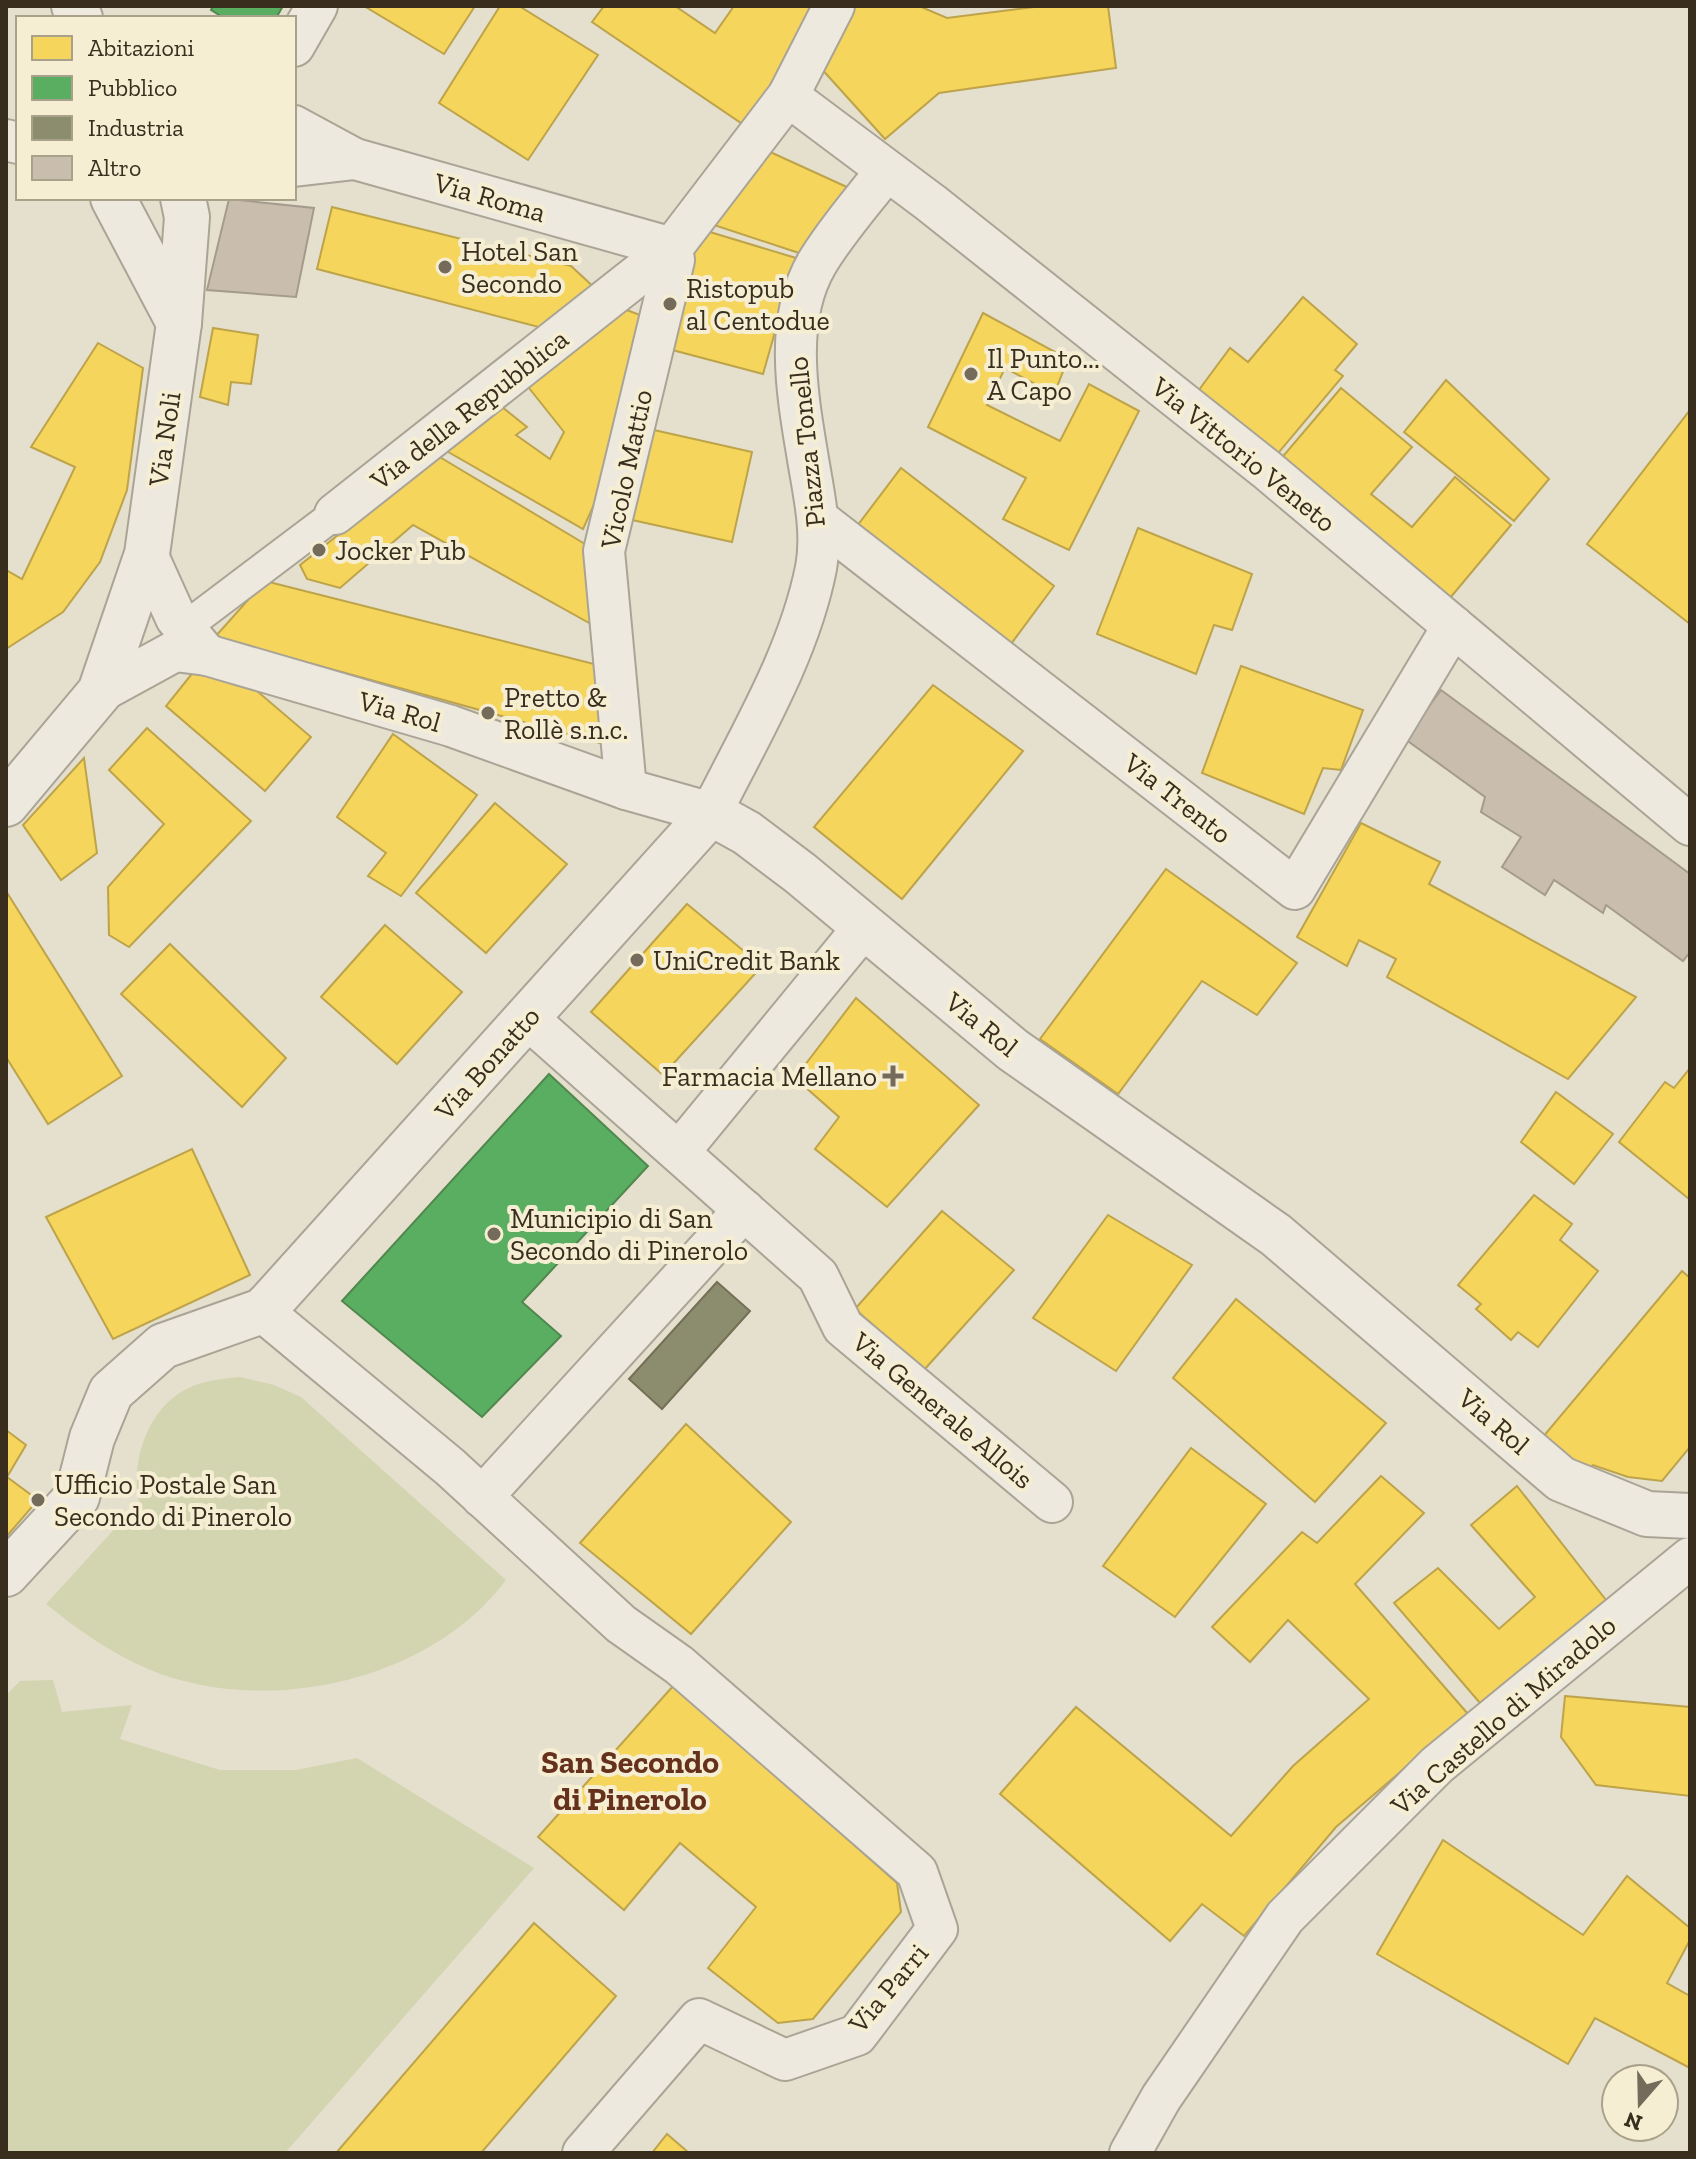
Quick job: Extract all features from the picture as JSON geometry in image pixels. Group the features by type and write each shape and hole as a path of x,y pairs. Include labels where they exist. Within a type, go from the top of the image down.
{"street":[{"path":"296,43 317,6"},
{"name":"Via della Repubblica","path":"195,641 335,514 672,248 788,96 834,6"},
{"name":"Via Vittorio Veneto","path":"788,96 1266,469 1690,825"},
{"name":"Via Roma","path":"296,127 355,159 672,248"},
{"name":"Via Roma","path":"296,166 355,159"},
{"name":"Piazza Tonello","path":"711,813 797,635 816,566 818,519 798,396 796,343 803,299 816,265 886,171"},
{"path":"114,200 179,323"},
{"name":"Via Noli","path":"100,692 147,554 179,323 187,217 183,200"},
{"name":"Vicolo Mattio","path":"626,789 604,551 674,260 672,248"},
{"name":"Via Trento","path":"818,519 1295,889 1453,626"},
{"path":"147,554 195,641"},
{"name":"Via Rol","path":"100,692 195,641 451,726 626,789 711,813 747,833 1013,1050 1276,1235 1561,1479 1647,1514 1690,1516"},
{"path":"6,804 100,692"},
{"name":"Via Bonatto","path":"6,1574 77,1497 92,1438 111,1392 163,1346 262,1311 711,813"},
{"path":"679,1152 864,927"},
{"name":"Via Generale Allois","path":"527,1018 818,1276 843,1327 1052,1502"},
{"path":"262,1311 370,1398 482,1497 744,1210"},
{"name":"Via Parri","path":"482,1497 621,1624 679,1665 917,1872 937,1929 857,2035 785,2060 699,2019 583,2153"},
{"name":"Via Castello di Miradolo","path":"1130,2153 1161,2098 1285,1917 1437,1765 1690,1558"}],"green space":[{"path":"240,1377 274,1385 301,1397 506,1580 474,1615 434,1644 390,1666 342,1681 293,1689 243,1690 194,1683 148,1669 121,1656 70,1623 46,1604 139,1502 139,1457 158,1414 188,1388 209,1381"},
{"path":"53,1680 62,1712 132,1705 120,1739 220,1770 296,1770 357,1758 534,1868 285,2153 6,2153 6,1695 20,1681"}],"building: Abitazioni":[{"path":"364,6 475,6 444,54"},
{"path":"500,6 519,6 598,55 528,160 439,103"},
{"path":"604,6 675,6 715,33 734,6 819,6 802,42 744,125 592,22"},
{"path":"848,6 919,6 947,18 1042,6 1108,6 1116,68 939,93 885,139 819,66"},
{"path":"768,151 849,188 799,253 708,223"},
{"name":"Hotel San Secondo","path":"332,207 571,266 598,291 550,330 317,269"},
{"path":"700,229 796,258 763,374 661,347"},
{"path":"1303,297 1357,344 1335,370 1343,376 1269,464 1190,402 1230,348 1248,362"},
{"path":"624,309 656,321 630,424 583,529 443,449 502,407 527,427 516,435 550,459 564,432 525,383"},
{"path":"983,313 1068,359 1054,394 1005,368 987,405 1060,441 1089,384 1139,411 1069,550 1003,519 1026,478 928,427"},
{"path":"213,328 258,335 251,384 231,382 228,405 200,397"},
{"path":"98,343 143,368 127,490 100,562 63,612 6,649 6,570 22,579 75,467 31,447"},
{"path":"1446,380 1549,479 1514,521 1404,432"},
{"path":"1341,388 1412,447 1371,494 1412,527 1455,477 1511,525 1445,604 1273,468"},
{"path":"1690,410 1690,624 1587,544"},
{"path":"645,428 752,452 732,542 623,518"},
{"path":"438,456 590,547 600,629 413,525 340,588 307,579 300,565"},
{"path":"901,468 1054,586 1008,648 851,534"},
{"path":"1138,528 1252,574 1232,630 1214,625 1196,674 1097,634"},
{"path":"265,581 594,664 603,744 215,637"},
{"path":"1241,666 1363,710 1341,770 1323,768 1304,814 1202,773"},
{"path":"195,670 251,686 311,737 265,791 166,706"},
{"path":"933,685 1023,751 902,899 814,827"},
{"path":"147,728 251,821 129,947 109,935 108,887 164,824 109,770"},
{"path":"393,734 477,795 401,896 368,876 386,853 337,817"},
{"path":"84,758 97,853 61,880 23,825"},
{"path":"495,803 567,864 486,953 416,893"},
{"path":"1361,823 1440,862 1429,884 1636,997 1568,1079 1387,977 1396,959 1359,940 1347,966 1297,937"},
{"path":"1166,869 1297,963 1257,1015 1202,981 1118,1094 1040,1039"},
{"path":"6,891 122,1076 48,1124 6,1057"},
{"path":"687,904 762,966 663,1075 591,1012"},
{"path":"385,925 462,992 397,1064 321,997"},
{"path":"170,944 286,1058 242,1107 121,994"},
{"path":"856,998 979,1105 887,1207 815,1149 839,1117 795,1078"},
{"path":"1690,1068 1689,1199 1619,1142 1665,1082 1674,1088"},
{"path":"1556,1092 1613,1134 1574,1184 1521,1142"},
{"path":"192,1149 250,1275 113,1339 46,1217"},
{"path":"1534,1195 1572,1224 1560,1240 1598,1271 1538,1347 1518,1332 1511,1340 1476,1309 1481,1304 1458,1285"},
{"path":"942,1211 1014,1270 924,1370 855,1309"},
{"path":"1108,1215 1192,1265 1116,1371 1033,1318"},
{"path":"1682,1271 1690,1278 1690,1447 1662,1481 1628,1477 1593,1465 1584,1471 1542,1438"},
{"path":"1236,1299 1386,1423 1315,1502 1173,1378"},
{"path":"686,1424 791,1522 691,1634 580,1543"},
{"path":"6,1430 26,1445 7,1477 38,1500 6,1537"},
{"path":"1191,1448 1266,1504 1175,1617 1103,1566"},
{"path":"1381,1476 1424,1513 1355,1584 1468,1714 1336,1827 1244,1936 1202,1904 1170,1941 1000,1794 1076,1707 1231,1836 1293,1766 1369,1699 1288,1620 1250,1662 1212,1627 1302,1532 1317,1543"},
{"path":"1517,1486 1606,1600 1480,1703 1394,1603 1438,1568 1499,1629 1535,1597 1471,1525"},
{"path":"674,1685 897,1883 901,1912 813,2019 778,2023 708,1968 756,1907 680,1843 624,1910 538,1837"},
{"path":"1565,1696 1690,1707 1690,1796 1596,1785 1561,1737"},
{"path":"1443,1840 1583,1935 1627,1876 1690,1928 1690,1940 1667,1983 1690,1996 1690,2068 1595,2018 1568,2064 1377,1954"},
{"path":"534,1923 616,1996 481,2153 336,2153"},
{"path":"667,2134 689,2153 652,2153"}],"building: Pubblico":[{"path":"213,6 283,6 277,16 221,16 211,10"},
{"name":"Municipio di San Secondo di Pinerolo","path":"549,1074 648,1166 522,1302 561,1336 482,1417 342,1301"}],"building: Industria":[{"path":"717,1282 750,1311 662,1409 629,1379"}],"building: Altro":[{"path":"229,200 314,208 296,297 207,290"},
{"path":"1441,690 1690,874 1690,952 1683,961 1606,905 1603,913 1554,880 1545,895 1502,867 1521,837 1481,812 1485,797 1405,739"}],"place":[{"name":"Hotel San Secondo","path":"445,267"},
{"name":"Ristopub al Centodue","path":"670,304"},
{"name":"Il Punto... A Capo","path":"971,374"},
{"name":"Jocker Pub","path":"319,550"},
{"name":"Pretto & Rollè s.n.c.","path":"488,713"},
{"name":"UniCredit Bank","path":"637,960"},
{"name":"Farmacia Mellano","path":"893,1076"},
{"name":"Municipio di San Secondo di Pinerolo","path":"494,1234"},
{"name":"Ufficio Postale San Secondo di Pinerolo","path":"38,1500"}],"district":[{"name":"San Secondo di Pinerolo","path":"630,1780"}]}
